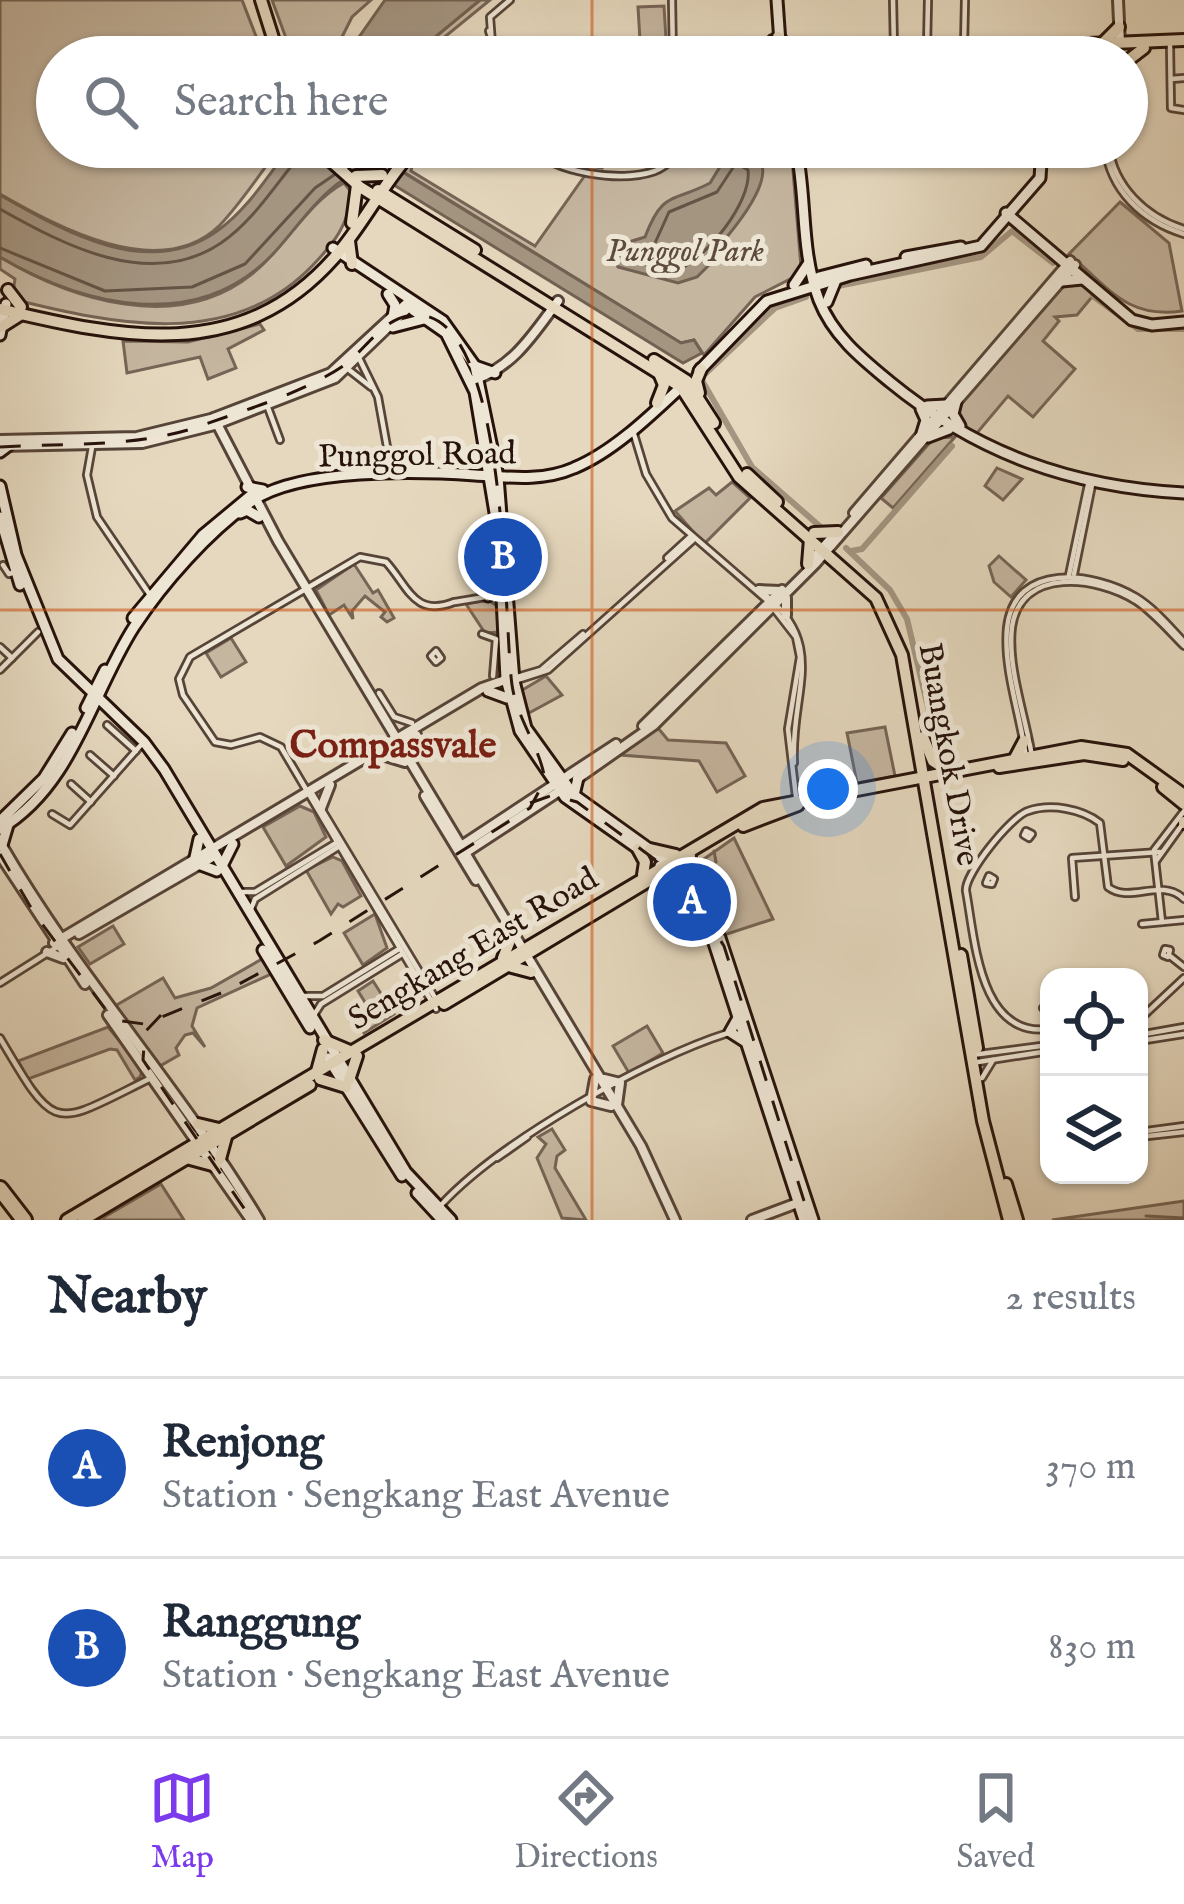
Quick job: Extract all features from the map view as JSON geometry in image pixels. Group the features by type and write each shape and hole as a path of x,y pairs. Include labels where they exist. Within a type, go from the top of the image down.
{"highway":[{"path":"0,1189 24,1219"}],"main road":[{"path":"257,0 268,36"},
{"path":"774,0 776,36"},
{"path":"1122,26 1133,36"},
{"path":"1121,36 1122,26"},
{"path":"1148,45 1184,42"},
{"path":"1148,45 1184,42"},
{"path":"345,168 373,188"},
{"path":"349,168 373,188"},
{"path":"333,255 373,188 394,168"},
{"path":"801,168 810,262 824,304"},
{"path":"810,262 838,274 975,249 1012,215 1037,168"},
{"path":"1,331 2,302 22,310 133,330 212,324 288,293 333,255 370,209 373,188"},
{"path":"370,209 373,188"},
{"name":"Buangkok Drive","path":"373,188 556,310 687,378 742,469 878,590 898,621 923,737 976,1059 1013,1220"},
{"path":"796,288 971,245 1012,215"},
{"path":"1012,215 1137,322 1184,319"},
{"path":"1012,215 1135,315 1184,319"},
{"path":"350,238 351,266"},
{"path":"1052,252 1059,279 1086,281"},
{"path":"333,255 446,333 476,380 495,459 507,593 508,684 528,747 562,790 680,871 680,885 720,938 807,1220"},
{"path":"796,288 810,262"},
{"path":"351,266 388,294 443,321 475,366 494,474"},
{"path":"824,304 838,274"},
{"path":"796,288 824,304 849,339 923,405 943,413 957,428 1030,466 1091,482 1184,491"},
{"name":"Punggol Road","path":"513,475 574,468 620,438 687,378 764,298 796,288"},
{"path":"388,294 395,305 393,322 429,320"},
{"path":"1,331 22,310"},
{"path":"475,366 495,373"},
{"path":"662,369 696,381 697,400 680,394 663,400 662,369"},
{"name":"Punggol Road","path":"3,822 36,803 52,784 149,597 246,498 292,479 377,470 542,472 575,462 663,400"},
{"path":"923,405 925,435 957,428"},
{"path":"943,413 953,412 957,428"},
{"path":"486,449 472,472 496,491 507,593 508,684 532,740 562,790"},
{"path":"495,459 513,475 496,491"},
{"name":"Punggol Road","path":"266,491 315,481 472,472"},
{"path":"0,486 7,559 38,632 78,686 138,748 201,838 207,858"},
{"path":"246,498 247,510 261,516 266,491"},
{"name":"Punggol Road","path":"104,678 154,601 246,498"},
{"path":"0,517 7,559 48,640 78,686 85,722 109,718"},
{"path":"839,535 832,553 812,564 812,536 839,535"},
{"name":"Buangkok Drive","path":"832,553 876,598 892,625 929,780 976,1031 976,1059 1013,1220"},
{"path":"503,578 490,596 504,613"},
{"path":"78,686 104,678 109,718 152,751 201,838 207,858 232,886 313,1021 323,1044 318,1076 348,1083"},
{"name":"Punggol Road","path":"3,822 44,778 85,722"},
{"name":"Sengkang East Road","path":"67,1220 206,1143 671,863 782,802 929,780 1028,754 1084,754 1117,758 1182,804"},
{"path":"553,770 576,775"},
{"path":"562,790 576,775"},
{"name":"Sengkang East Road","path":"671,863 800,796"},
{"path":"1,844 3,822"},
{"path":"201,838 228,845 219,869"},
{"path":"644,849 671,863 712,940 746,1028 807,1220"},
{"path":"644,849 646,878 680,885"},
{"path":"219,869 336,1065 438,1212"},
{"path":"512,936 537,944 533,971 505,964 512,936"},
{"name":"Sengkang East Road","path":"355,1054 417,1012 505,964"},
{"path":"417,1012 427,988 451,992"},
{"path":"739,1016 730,1032 749,1048"},
{"path":"323,1044 355,1054 348,1083"},
{"path":"195,1127 225,1131 218,1163 183,1156 195,1127"},
{"name":"Sengkang East Road","path":"83,1220 183,1156"},
{"path":"423,1196 438,1212"}],"street":[{"path":"490,36 491,15 510,0"},
{"path":"672,0 673,36"},
{"path":"893,0 894,36"},
{"path":"927,36 928,0"},
{"path":"964,36 965,0"},
{"path":"1120,0 1121,36"},
{"path":"1170,46 1172,110 1184,110"},
{"path":"1171,79 1184,78"},
{"path":"567,168 641,173 659,168"},
{"path":"1112,168 1115,180 1161,220 1184,232"},
{"path":"839,535 1071,265"},
{"path":"251,407 267,405 345,370 409,304"},
{"path":"476,380 495,373 556,310"},
{"path":"3,443 156,441 331,373 393,322"},
{"path":"359,358 375,391 388,458 396,469"},
{"path":"345,370 354,369 375,391"},
{"path":"267,405 280,440"},
{"path":"3,443 137,437 214,422"},
{"path":"214,422 246,498 305,587 606,1092 672,1220"},
{"path":"635,425 635,445 654,491 691,538 784,616 805,652 790,713"},
{"path":"620,438 635,445"},
{"path":"79,442 89,453"},
{"path":"97,443 89,453 87,482 97,517 118,554 145,583 149,597"},
{"path":"377,470 388,458"},
{"path":"1071,578 1091,482"},
{"path":"228,845 412,734 508,684 548,670 691,538"},
{"path":"461,851 562,790 576,775 654,725 761,614 768,600 832,553"},
{"path":"436,1005 274,741 260,737 225,745 212,740 180,687 187,660 305,587 369,556 388,565 414,602 435,607 507,593"},
{"path":"800,796 790,713 799,645 782,604 812,564"},
{"path":"1028,754 1013,622 1032,592 1071,578 1137,598 1184,644"},
{"path":"145,583 159,585"},
{"path":"768,600 792,586"},
{"path":"768,600 782,590"},
{"path":"761,614 784,616"},
{"path":"0,670 38,632"},
{"path":"482,634 496,639 508,684"},
{"path":"0,647 11,658"},
{"path":"379,692 394,717 412,723"},
{"path":"387,728 412,734"},
{"path":"381,753 387,728"},
{"path":"406,760 412,734"},
{"path":"52,814 68,826 138,748"},
{"path":"0,983 54,946 381,753 406,760 512,936"},
{"path":"90,755 114,776"},
{"path":"71,784 91,802"},
{"path":"330,785 319,808 328,830 427,988"},
{"path":"300,803 319,808"},
{"path":"1162,922 1155,861 1182,804"},
{"path":"1040,1029 1022,1027 985,986 965,882 1014,822 1028,811 1082,812 1100,823 1106,884 1115,893 1159,889 1184,899"},
{"path":"1014,822 1025,832"},
{"path":"249,916 255,899 322,854 328,830"},
{"path":"452,830 476,842"},
{"path":"472,864 476,842"},
{"path":"1,844 54,946 70,960 195,1127 250,1218"},
{"path":"232,886 255,892 339,844"},
{"path":"1075,897 1072,858 1157,851"},
{"path":"322,854 348,863"},
{"path":"0,855 48,928 74,934"},
{"path":"975,867 987,877"},
{"path":"1142,924 1184,920"},
{"path":"74,934 70,960 195,1127"},
{"path":"313,1021 321,1004 388,959 392,936"},
{"path":"297,994 323,996 403,950"},
{"path":"1170,956 1184,967"},
{"path":"388,959 411,968"},
{"path":"1148,1017 1184,978"},
{"path":"438,1212 493,1159 527,1137 685,1047 746,1028"},
{"path":"976,1031 993,1056"},
{"path":"1148,1037 1184,1031"},
{"path":"0,1038 42,1106 69,1116 89,1112 151,1074"},
{"path":"976,1059 1040,1049"},
{"path":"982,1078 993,1056"},
{"path":"597,1077 620,1083"},
{"path":"591,1101 597,1077"},
{"path":"614,1106 620,1083"},
{"path":"591,1101 614,1106"},
{"path":"1148,1133 1184,1129"},
{"path":"218,1163 250,1218"},
{"path":"752,1220 799,1205"},
{"path":"763,1220 799,1205"}],"green space":[{"path":"0,0 242,0 256,36 36,36 36,168 265,168 220,225 196,242 168,250 139,250 78,233 0,194"},
{"path":"272,0 371,0 352,17 342,36 285,36"},
{"path":"480,0 490,0 446,36 436,36"},
{"path":"664,6 666,36 640,36 638,7"},
{"name":"Punggol Park","path":"397,168 412,168 535,246 586,174 629,175 661,168 793,168 801,267 796,276 755,297 704,355 694,340 681,343"},
{"path":"344,183 352,193 344,224 313,265 281,292 246,310 208,320 130,322 12,299 15,279 0,269 0,257 59,286 125,304 191,303 223,292 252,274 318,202"},
{"path":"1120,202 1169,243 1182,311 1133,305 1069,254"},
{"path":"1081,281 1096,292 1077,315 1055,317 1059,321 1043,341 1075,369 1033,417 1008,396 977,433 961,425 956,406 1063,282"},
{"path":"260,324 264,330 228,349 236,368 208,379 200,357 127,373 123,341 188,342"},
{"path":"955,437 893,508 881,498 934,438"},
{"path":"997,468 1022,479 1003,500 985,486"},
{"path":"732,482 750,498 704,544 675,511 709,488 716,495"},
{"path":"999,556 1026,580 1011,597 994,582 989,566"},
{"path":"354,564 373,593 378,590 394,618 387,622 381,617 385,612 365,596 352,611 353,619 344,605 329,615 316,590"},
{"path":"488,600 496,605 500,632 485,633 466,604"},
{"path":"231,638 246,662 221,677 206,653"},
{"path":"546,676 562,695 529,713 519,692"},
{"path":"885,727 895,776 857,783 847,733"},
{"path":"658,728 668,740 726,743 745,776 717,792 699,761 620,755"},
{"path":"300,806 314,812 326,837 286,866 263,827"},
{"path":"734,838 773,919 724,935 684,873"},
{"path":"333,857 342,861 361,896 343,907 338,904 331,914 306,870"},
{"path":"375,914 387,948 363,965 344,933"},
{"path":"113,926 124,944 90,964 78,947"},
{"path":"262,959 271,974 197,1008 192,1026 205,1047 193,1033 185,1035 176,1048 179,1055 160,1066 115,1006 163,978 175,998 211,988"},
{"path":"373,981 394,1014 364,1033 359,1024 373,1015 358,991"},
{"path":"647,1026 663,1053 629,1073 613,1046"},
{"path":"108,1027 143,1069 135,1080 117,1050 28,1079 18,1061"},
{"path":"552,1129 565,1150 557,1156 555,1168 586,1220 562,1218 537,1158 546,1144 538,1137"},
{"path":"161,1184 184,1220 99,1220"},
{"path":"1184,1201 1184,1220 1052,1220"}],"water":[{"path":"385,0 480,0 436,36 360,36"},
{"path":"274,168 396,168 681,343 694,340 702,353 683,363 368,169 327,192 273,254 243,279 210,295 175,303 103,299 0,257 0,195 106,245 163,251 190,245 217,231"},
{"path":"719,168 762,168 763,172 753,200 726,238 727,247 697,277 678,283 618,267 614,257 619,245 645,237 657,212 670,200 710,183"}],"waterway":[{"path":"838,286 981,257 1012,231 1053,263"},
{"path":"1093,296 1138,329 1184,329"},
{"path":"706,373 775,308 806,297"},
{"path":"700,377 752,467 823,529"},
{"path":"851,551 862,549 952,446"},
{"path":"846,548 890,590 907,619 941,762"},
{"path":"714,851 716,862"},
{"path":"686,878 703,876"},
{"path":"724,934 730,912"},
{"path":"1146,1216 1184,1218"}],"railway":[{"path":"0,447 127,441 176,433 310,385 343,366 385,327 405,316 416,315 447,328 469,363 485,415 496,476 512,685 545,780 530,808 319,941 226,991 144,1024 122,1021 106,1010 34,913 0,854"},
{"path":"530,803 553,795 577,802 669,870 695,901 724,946 810,1220"},
{"path":"161,1015 145,1032 143,1060 252,1220"}],"place":[{"name":"Ranggung","path":"503,557"},
{"name":"Renjong","path":"692,902"}],"district":[{"name":"Compassvale","path":"393,743"}]}
